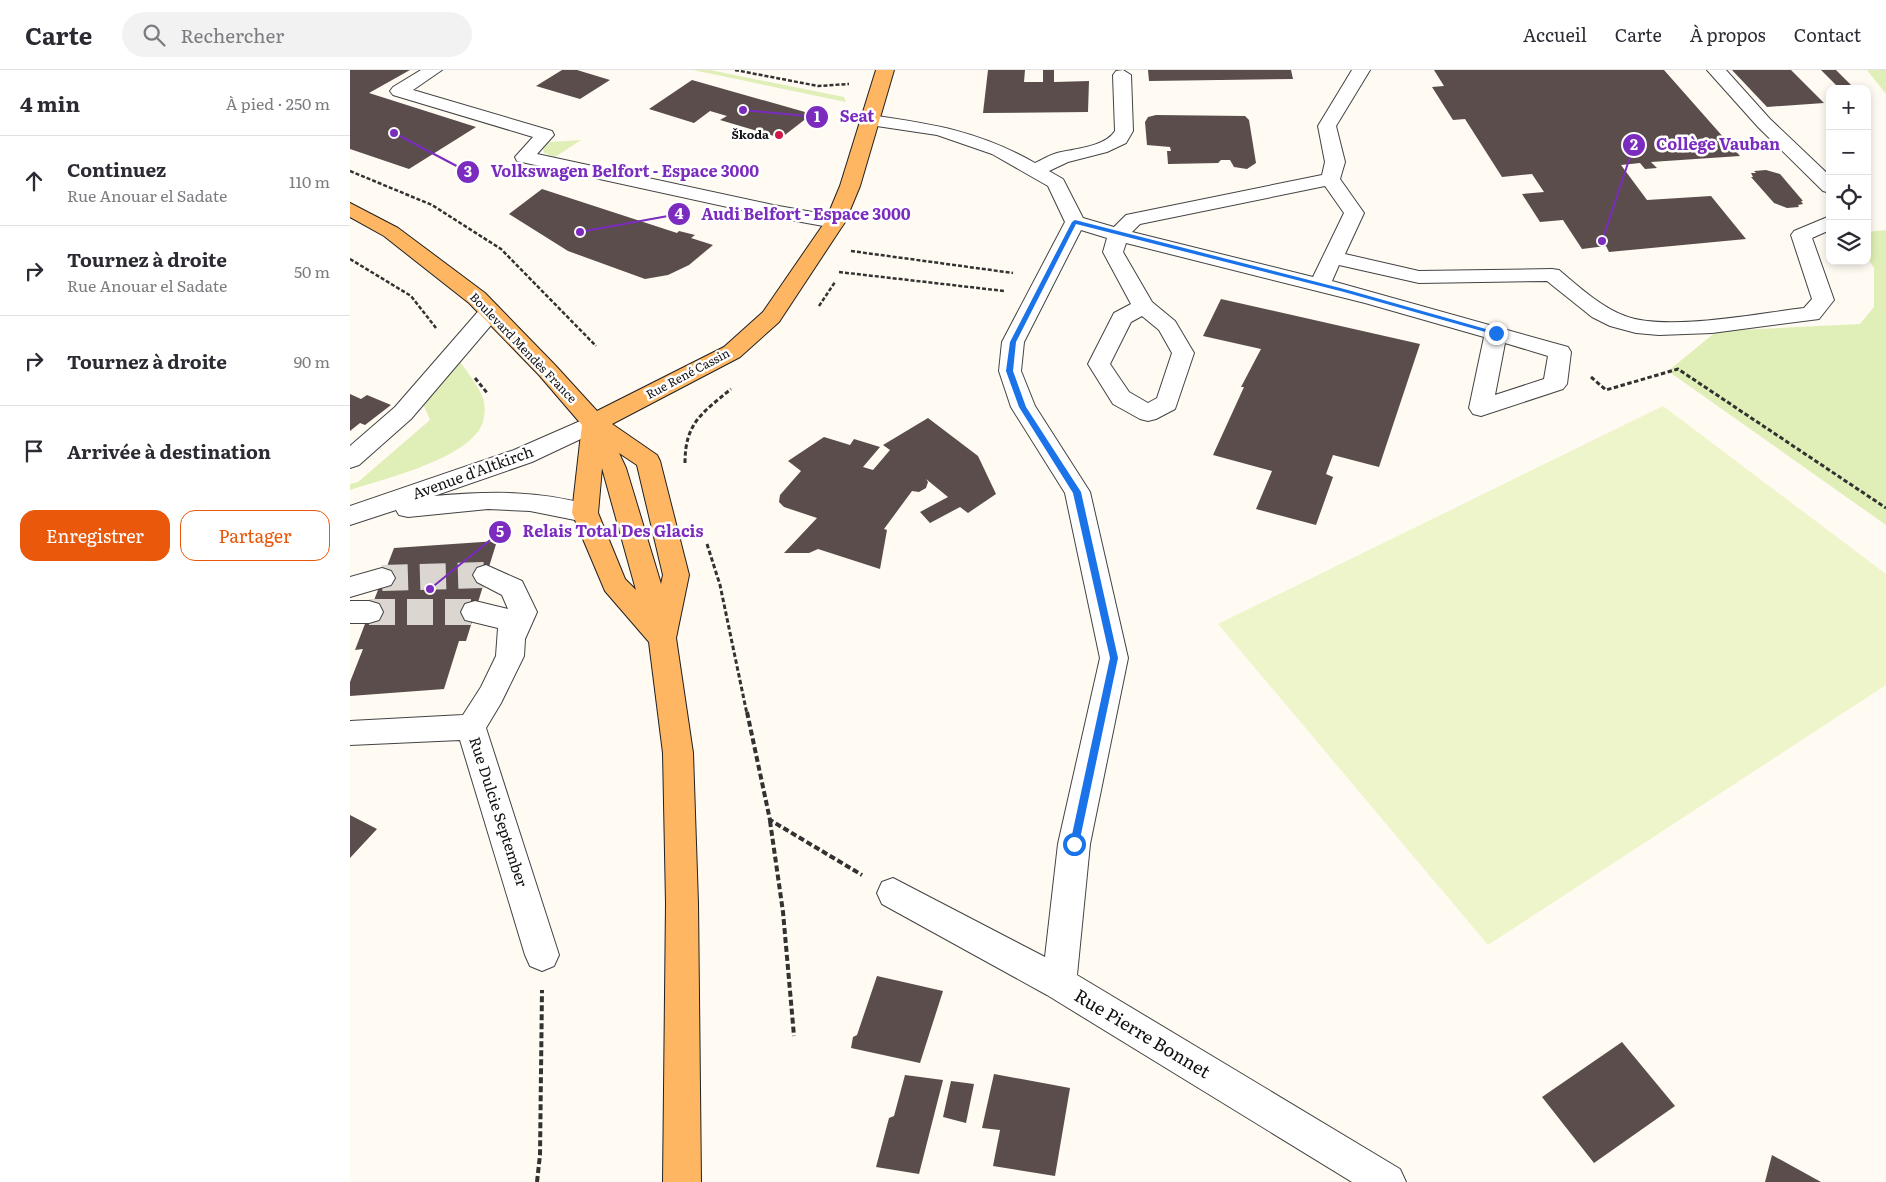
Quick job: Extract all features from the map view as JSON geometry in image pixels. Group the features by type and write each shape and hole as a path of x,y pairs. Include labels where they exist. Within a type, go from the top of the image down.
{"main road":[{"name":"Rue René Cassin","path":"594,424 732,352 771,317 835,222 850,186 884,76"},
{"name":"Boulevard Mendès France","path":"350,209 391,232 477,298 547,370 594,424"},
{"path":"594,424 585,513 614,584 663,639"},
{"path":"594,424 614,468 663,639 679,762 682,1182"},
{"path":"594,424 648,461 676,575 663,639"}],"street":[{"path":"433,70 399,91 545,135 524,157 773,211 835,222"},
{"path":"1330,180 1335,162 1327,126 1361,70"},
{"path":"1716,70 1764,123 1826,183"},
{"path":"1034,170 1061,158 1100,148 1119,139 1124,131 1122,76"},
{"path":"870,120 940,130 999,150 1056,183 1075,222 1319,285 1496,333 1560,352 1555,384 1481,408 1496,333"},
{"path":"1143,306 1122,318 1099,364 1121,398 1148,413 1167,403 1183,353 1167,326 1143,306 1113,252 1118,234 1133,219 1143,216 1330,180"},
{"path":"1319,285 1354,213 1330,180"},
{"path":"1059,984 1074,844 1114,658 1077,492 1023,407 1010,371 1013,342 1075,222"},
{"path":"1332,257 1419,277 1552,275 1581,301 1619,322 1667,330 1811,314 1823,300 1801,235 1826,224"},
{"path":"350,459 403,414 454,351 490,312"},
{"name":"Avenue d'Altkirch","path":"354,514 523,456 594,424"},
{"path":"354,514 488,500 530,502 585,513"},
{"path":"486,575 513,588 523,612 511,640"},
{"path":"350,587 382,578"},
{"path":"471,727 510,656 512,621 475,612"},
{"name":"Rue Dulcie September","path":"350,732 471,727 542,955"},
{"name":"Rue Pierre Bonnet","path":"893,893 1059,984 1387,1182"}],"path":[{"path":"736,70 818,86 884,76"},
{"path":"350,171 432,205 501,250 596,346"},
{"path":"818,247 1042,286"},
{"path":"350,259 411,296 488,394"},
{"path":"804,268 1042,286"},
{"path":"818,306 825,300 841,272"},
{"path":"1560,352 1606,390 1678,369 1886,508"},
{"path":"686,472 684,446 692,421 737,384"},
{"path":"704,538 720,584 770,820 784,912 794,1036"},
{"path":"770,820 893,893"},
{"path":"537,1182 540,1155 542,955"}],"green space":[{"path":"693,70 710,70 844,97 846,102"},
{"path":"1867,70 1886,70 1886,94"},
{"path":"581,140 555,157 544,153 543,148 550,142"},
{"path":"1886,230 1886,525 1668,371 1717,331 1860,324 1874,307 1874,268 1871,263 1871,232"},
{"path":"456,356 483,397 485,406 483,423 479,431 465,444 435,461 399,475 350,490 350,484 358,482 430,420 421,399"},
{"path":"1663,406 1886,574 1886,685 1488,945 1218,624"}],"building":[{"path":"350,70 410,70 369,93 476,127 409,169 350,149"},
{"path":"562,70 577,70 610,80 580,99 536,86"},
{"path":"988,70 1025,70 1024,82 1043,82 1043,70 1054,70 1054,82 1089,81 1088,112 983,113"},
{"path":"1148,70 1291,70 1293,79 1149,81"},
{"path":"1434,70 1664,70 1740,156 1651,162 1657,168 1645,169 1640,163 1621,165 1647,200 1711,196 1746,239 1609,252 1606,246 1582,249 1563,220 1540,222 1522,194 1544,192 1532,174 1502,177 1465,119 1453,120 1432,87 1444,86"},
{"path":"1732,70 1791,70 1824,103 1767,107"},
{"path":"1821,70 1836,70 1851,85 1836,85"},
{"path":"692,80 812,114 781,138 720,120 727,116 710,111 694,123 649,109"},
{"path":"1156,115 1245,116 1249,120 1256,163 1247,169 1234,167 1230,160 1221,160 1218,163 1168,164 1167,151 1171,151 1170,147 1147,145 1145,122 1148,117"},
{"path":"1766,170 1780,174 1803,201 1801,201 1803,204 1798,205 1799,207 1787,208 1774,203 1751,177 1753,177 1751,173 1756,173 1754,171"},
{"path":"542,189 677,233 679,231 695,235 691,238 713,245 689,265 668,275 645,279 568,251 509,214"},
{"path":"1221,299 1420,344 1379,467 1333,455 1326,474 1333,477 1316,525 1256,509 1272,471 1213,455 1244,387 1241,387 1261,349 1203,336"},
{"path":"350,394 361,399 367,395 391,405 365,425 360,423 350,431"},
{"path":"928,418 978,456 996,494 968,513 960,507 930,523 920,512 948,497 926,479 928,482 926,488 919,492 912,491 884,529 887,530 880,569 818,549 809,553 784,553 817,518 784,507 779,502 780,495 801,471 788,461 824,437 850,445 854,439 880,447 863,467 873,470 890,450 883,445"},
{"path":"497,541 466,641 459,641 444,689 350,696 350,682 363,649 355,650 394,548"},
{"path":"350,815 377,829 350,858"},
{"path":"877,976 943,991 920,1063 851,1048 853,1037 857,1035"},
{"path":"1622,1042 1675,1106 1594,1163 1542,1097"},
{"path":"994,1074 1070,1088 1055,1176 993,1166 1000,1130 982,1128"},
{"path":"905,1075 943,1080 919,1174 876,1167 889,1118 894,1116"},
{"path":"951,1081 974,1084 966,1123 943,1117"},
{"path":"1772,1155 1821,1182 1765,1182"}],"tunnel":[{"path":"382,578 486,575"},
{"path":"369,612 475,612"}],"place":[{"name":"Seat","path":"743,110"},
{"name":"Volkswagen Belfort - Espace 3000","path":"394,133"},
{"name":"Škoda","path":"779,135"},
{"name":"Audi Belfort - Espace 3000","path":"580,232"},
{"name":"Collège Vauban","path":"1602,241"},
{"name":"Relais Total Des Glacis","path":"430,589"}],"route":[{"path":"1074,844 1114,658 1077,492 1023,407 1010,371 1013,342 1075,222 1346,291 1496,333"}]}
